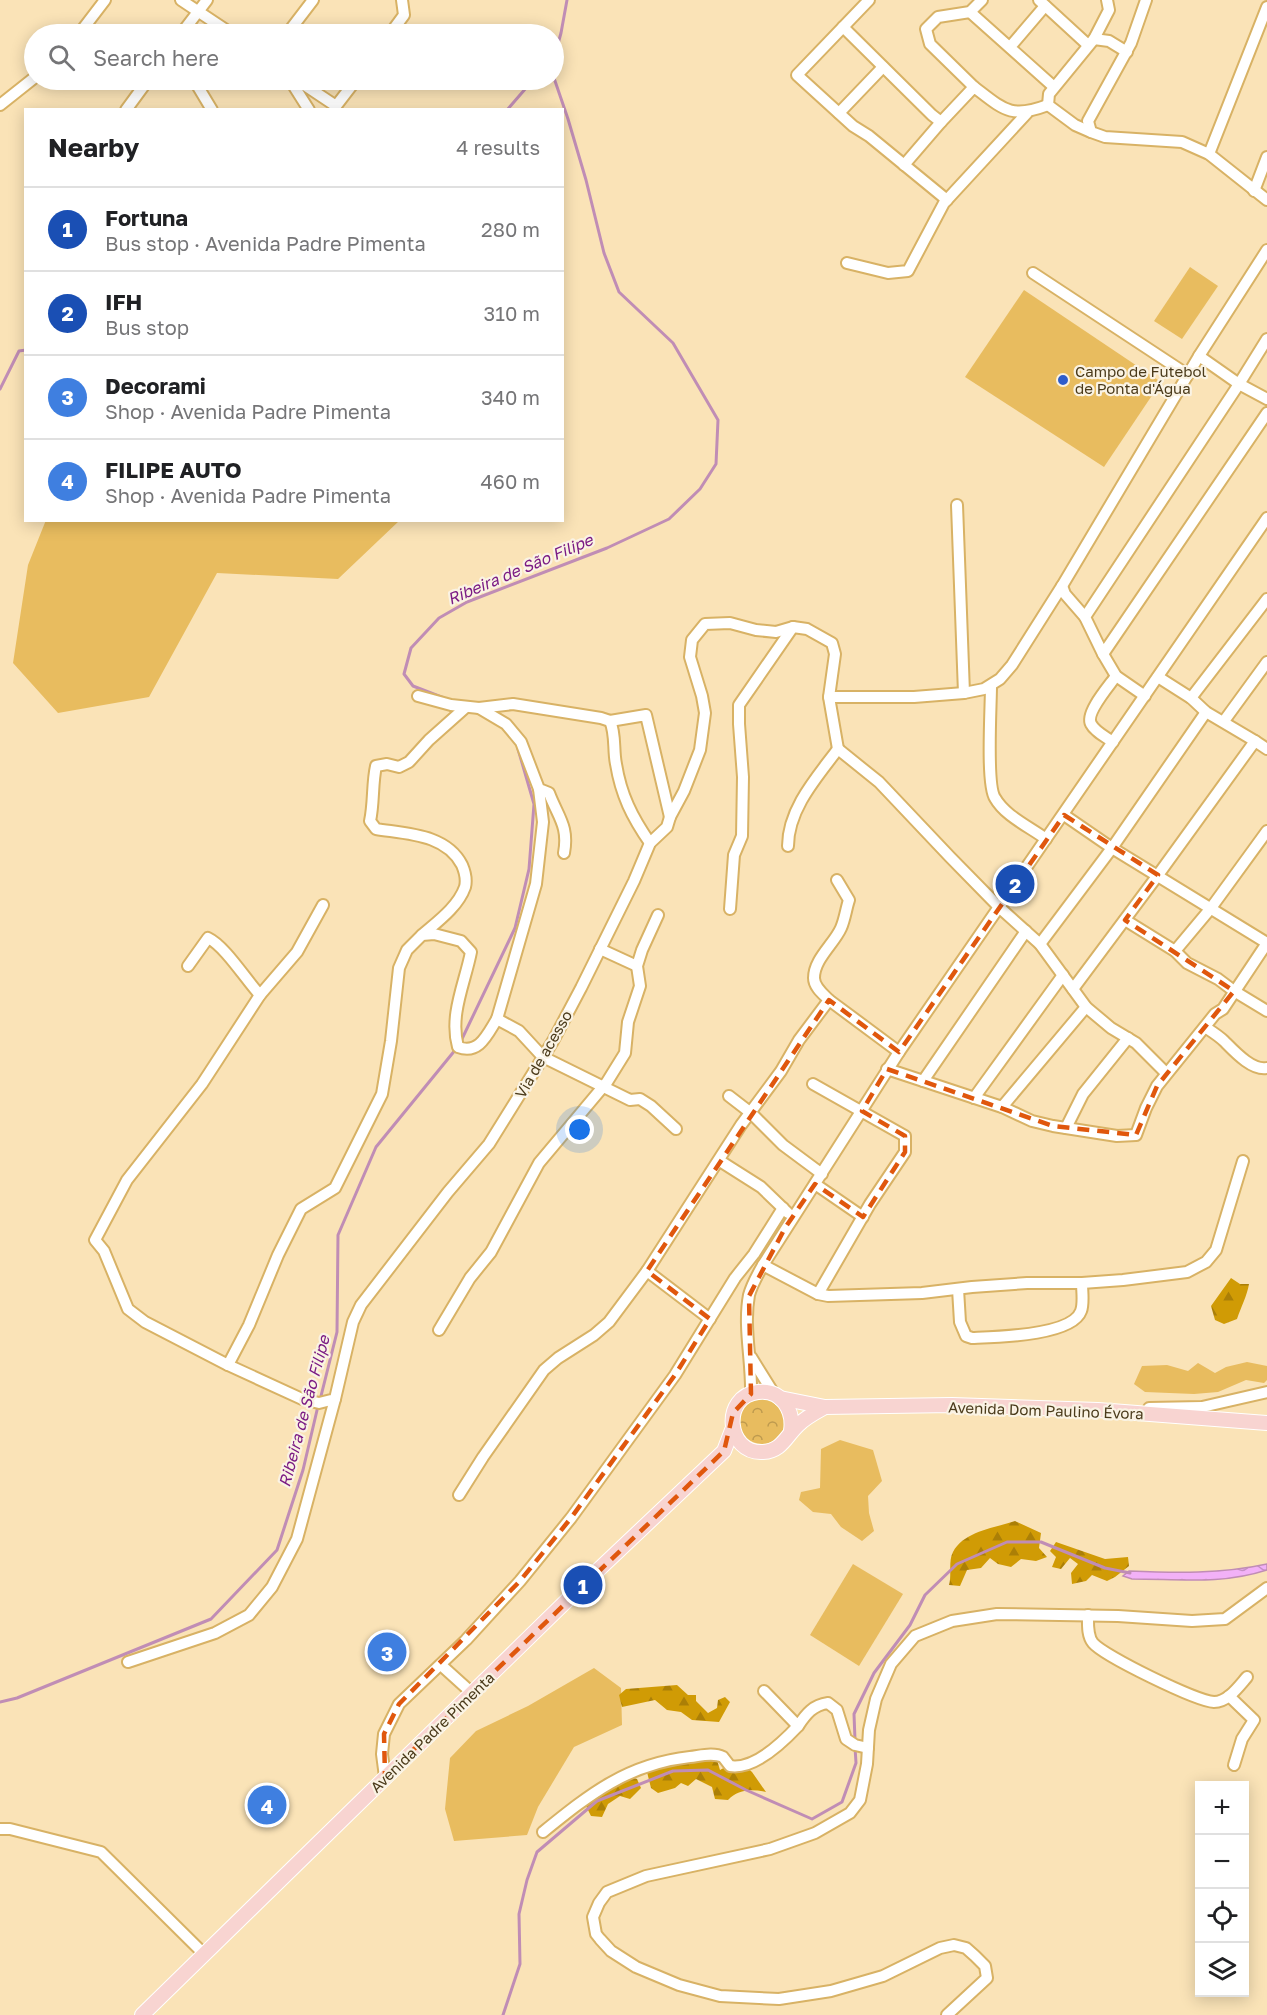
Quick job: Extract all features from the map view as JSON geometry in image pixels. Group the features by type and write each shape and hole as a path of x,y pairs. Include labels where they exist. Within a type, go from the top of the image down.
{"main road":[{"path":"791,1431 790,1412 777,1396 760,1392 751,1394 737,1405 731,1421 732,1430 743,1446 761,1453 780,1447 800,1422 825,1407"},
{"name":"Avenida Dom Paulino Évora","path":"777,1396 825,1407 952,1405 1098,1410 1267,1423"},
{"path":"724,1451 732,1430"},
{"path":"724,1451 743,1446"},
{"name":"Avenida Padre Pimenta","path":"142,2015 724,1451"}],"street":[{"path":"87,24 105,0"},
{"path":"182,0 217,24"},
{"path":"188,24 207,0"},
{"path":"295,24 313,0"},
{"path":"397,24 404,15 402,0"},
{"path":"869,0 796,75 839,113 947,200"},
{"path":"982,0 970,12 938,17 926,28 930,44 974,87 1003,109 1027,113"},
{"path":"1048,105 1049,94 1091,42 1109,10 1107,0"},
{"path":"1091,132 1088,120 1127,52 1146,0"},
{"path":"1010,47 1042,3 1091,42 1109,41 1127,52"},
{"path":"1209,154 1267,7"},
{"path":"970,12 1054,87"},
{"path":"843,27 941,122"},
{"path":"839,113 883,67"},
{"path":"0,105 24,86"},
{"path":"904,165 974,87"},
{"path":"127,108 141,90"},
{"path":"200,90 211,108"},
{"path":"296,90 308,108"},
{"path":"311,90 335,108 348,90"},
{"path":"1048,105 1075,125 1105,137 1182,142 1209,154 1267,200"},
{"path":"847,263 888,273 908,271 923,239 947,200 1027,113 1048,105"},
{"path":"1254,191 1267,157"},
{"path":"829,698 914,697 964,693 991,686 1000,679 1012,665 1062,586 1199,356 1267,250"},
{"path":"1033,273 1188,375"},
{"path":"1085,617 1267,339"},
{"path":"1199,356 1239,384 1267,399"},
{"path":"1102,654 1267,413"},
{"path":"957,505 964,693"},
{"path":"751,1394 749,1296 763,1265 887,1069 1267,518"},
{"path":"1062,586 1065,594 1085,617 1102,654 1116,676 1145,696"},
{"path":"1191,698 1267,599"},
{"name":"Via de acesso","path":"128,1662 215,1633 249,1615 272,1587 297,1539 335,1399 352,1322 361,1305 447,1192 489,1144 543,1057 581,988 634,881 650,843 667,827 684,791 700,750 705,713 690,657 692,640 705,624 730,623 756,630 776,632 793,627 807,629 832,643 835,654 829,698 838,749"},
{"path":"730,909 734,855 742,836 743,777 739,705 793,627"},
{"path":"1224,721 1267,662"},
{"path":"1113,742 1089,722 1090,714 1116,676"},
{"path":"1158,677 1191,698 1206,712 1267,749"},
{"path":"991,686 990,781 993,796 1002,808 1046,839"},
{"path":"418,696 451,705 479,708 513,704 610,721 646,715 670,817"},
{"path":"228,1365 249,1325 278,1255 301,1209 334,1188 382,1094 391,1041 399,968 407,950 452,908 465,888 466,876 453,852 435,840 376,829 370,821 376,766 387,764 399,767 409,762 466,706"},
{"path":"422,935 434,934 461,941 471,952 454,1033 458,1047 466,1050 480,1046 497,1019 536,884 543,822 539,789 520,742 506,724 479,708"},
{"path":"1040,944 1113,848 1206,712"},
{"path":"610,721 613,728 615,762 623,797 637,825 650,843"},
{"path":"1073,988 1255,741"},
{"path":"788,846 788,830 798,808 838,749 879,782 1000,908 1040,944 1086,1007 1111,1028 1136,1043 1166,1073"},
{"path":"539,789 549,793 564,825 567,838 564,853"},
{"path":"887,1069 1002,1107 1032,1121 1117,1136 1136,1136 1146,1108 1166,1073 1215,1014 1223,1009 1267,943 1064,815"},
{"path":"1174,951 1211,908 1267,831"},
{"path":"837,880 849,900 840,929 823,955 814,979 819,990 830,1000 899,1052"},
{"path":"323,905 297,952 260,995 202,1084 127,1180 95,1240 104,1251 128,1310 145,1322 228,1365 302,1399 319,1403 335,1399"},
{"path":"439,1330 470,1278 491,1252 539,1163 603,1087 625,1053 628,1022 640,986 637,966 658,915"},
{"path":"1125,920 1174,951 1187,963 1218,979 1267,1011"},
{"path":"923,1081 1026,931"},
{"path":"188,966 208,938 222,948 260,995"},
{"path":"600,949 637,966"},
{"path":"974,1098 1063,975"},
{"path":"459,1495 544,1370 609,1322 647,1271 813,1019 830,1000"},
{"path":"1002,1107 1086,1007"},
{"path":"497,1019 519,1031 543,1057 630,1100 640,1099 676,1129"},
{"path":"1205,1027 1245,1060 1260,1069 1267,1068"},
{"path":"1066,1128 1083,1094 1128,1038"},
{"path":"813,1084 905,1136 906,1144 905,1152 863,1217 818,1294"},
{"path":"729,1096 751,1113 783,1145 822,1174"},
{"path":"720,1161 761,1187 792,1217"},
{"path":"763,1265 818,1294 828,1296 922,1293 1027,1283 1082,1283 1187,1272 1206,1262 1216,1250 1243,1161"},
{"path":"814,1184 863,1217"},
{"path":"386,1777 382,1754 384,1734 399,1704 441,1665 520,1581 571,1518 675,1375 783,1208"},
{"path":"647,1271 710,1319"},
{"path":"958,1289 963,1334 972,1338 982,1338 1047,1332 1075,1321 1082,1309 1082,1283"},
{"path":"750,1356 777,1396"},
{"path":"1098,1410 1202,1407 1267,1392"},
{"path":"947,2015 987,1978 985,1966 966,1948 954,1945 940,1948 883,1976 831,1991 779,1999 720,1996 679,1985 636,1967 610,1951 596,1934 593,1917 598,1902 608,1892 646,1876 770,1849 815,1833 850,1813 860,1800 869,1730 876,1699 891,1664 915,1636 952,1621 997,1614 1088,1615 1192,1621 1225,1619 1267,1588"},
{"path":"1088,1615 1089,1637 1100,1649 1162,1683 1199,1698 1214,1702 1222,1700 1247,1677"},
{"path":"441,1665 472,1693"},
{"path":"764,1690 798,1726"},
{"path":"1229,1696 1254,1720 1242,1739 1234,1765"},
{"path":"543,1833 579,1803 611,1781 638,1769 670,1759 714,1755 723,1756 730,1767 757,1760 782,1743 806,1714 818,1705 828,1703 837,1710 846,1739 855,1745 868,1748"},
{"path":"0,1829 10,1829 100,1852 204,1954"}],"highlighted area":[{"path":"1064,815 1158,875 1125,920 1234,991 1157,1086 1136,1135 1053,1126 887,1069 862,1111 905,1136 905,1152 863,1217 815,1184 785,1228 749,1296 751,1394 733,1413 724,1451 385,1777 384,1734 399,1704 520,1581 571,1518 675,1375 710,1319 647,1271 829,1000 899,1052"}],"green space":[{"path":"1190,267 1218,286 1182,339 1154,321"},
{"name":"Campo de Futebol de Ponta d'Água","path":"1024,290 1161,382 1104,467 965,377"},
{"path":"45,522 398,522 338,579 217,573 149,697 58,713 13,663 28,565"},
{"path":"1231,1278 1240,1284 1249,1284 1237,1319 1224,1324 1215,1320 1211,1306"},
{"path":"1247,1362 1267,1366 1267,1380 1264,1383 1246,1380 1218,1392 1194,1394 1145,1392 1134,1384 1142,1366 1167,1365 1188,1371 1198,1363 1215,1373 1226,1367"},
{"path":"762,1398 771,1399 779,1404 784,1412 784,1430 779,1438 771,1443 762,1444 753,1443 745,1438 740,1430 739,1421 740,1412 745,1404 753,1399"},
{"path":"840,1440 873,1450 882,1481 868,1496 869,1513 874,1531 862,1541 841,1527 831,1514 813,1512 799,1500 801,1492 820,1488 821,1449"},
{"path":"1015,1521 1041,1533 1039,1548 1047,1557 1036,1561 1021,1559 1011,1567 998,1564 990,1558 981,1568 967,1570 960,1586 949,1585 950,1564 953,1552 958,1545 981,1531"},
{"path":"1056,1542 1105,1559 1128,1557 1129,1566 1107,1581 1092,1575 1086,1581 1072,1584 1071,1573 1078,1564 1070,1558 1061,1569 1052,1567 1056,1557 1050,1551"},
{"path":"853,1564 903,1594 859,1666 810,1635"},
{"path":"594,1668 621,1688 622,1725 574,1747 538,1807 527,1835 454,1841 445,1809 450,1758 476,1731 528,1706"},
{"path":"677,1685 688,1695 696,1695 696,1701 708,1713 717,1708 718,1700 725,1697 730,1702 719,1722 692,1720 681,1712 667,1710 655,1700 622,1707 619,1695 626,1689"},
{"path":"708,1754 717,1760 720,1770 729,1765 743,1764 752,1772 766,1792 746,1791 728,1800 715,1799 712,1787 696,1779 688,1786 681,1783 675,1788 658,1793 651,1788 646,1768 658,1758 669,1766"},
{"path":"625,1775 637,1779 641,1788 630,1799 620,1796 608,1804 602,1817 591,1816 586,1806"}],"water":[{"path":"1267,1564 1267,1570 1233,1578 1183,1580 1132,1579 1123,1576 1129,1571 1216,1571"}],"waterway":[{"name":"Ribeira de São Filipe","path":"563,24 567,0"},
{"path":"509,108 524,90"},
{"name":"Ribeira de São Filipe","path":"444,698 413,686 404,674 411,648 439,618 467,602 607,548 669,519 700,489 716,464 718,420 673,343 619,292 604,253 586,180 558,90"},
{"path":"0,389 19,351 24,350"},
{"name":"Ribeira de São Filipe","path":"461,1041 515,928 529,869 534,804 518,749"},
{"name":"Ribeira de São Filipe","path":"320,1400 337,1332 338,1235 376,1147 456,1049"},
{"name":"Ribeira de São Filipe","path":"0,1702 17,1698 211,1619 277,1550 303,1470 318,1406"},
{"path":"855,1740 854,1714 874,1673 910,1625 925,1595 957,1564 1007,1542 1041,1542 1105,1568 1130,1573"},
{"path":"503,2015 520,1964 519,1914 537,1852 597,1801 673,1771 708,1770 746,1790 812,1819 842,1802 856,1763 855,1747"}],"place":[{"name":"Campo de Futebol de Ponta d'Água","path":"1063,380"},
{"name":"IFH","path":"1015,884"},
{"name":"Fortuna","path":"583,1585"},
{"name":"Decorami","path":"387,1652"},
{"name":"FILIPE AUTO","path":"267,1805"}]}
